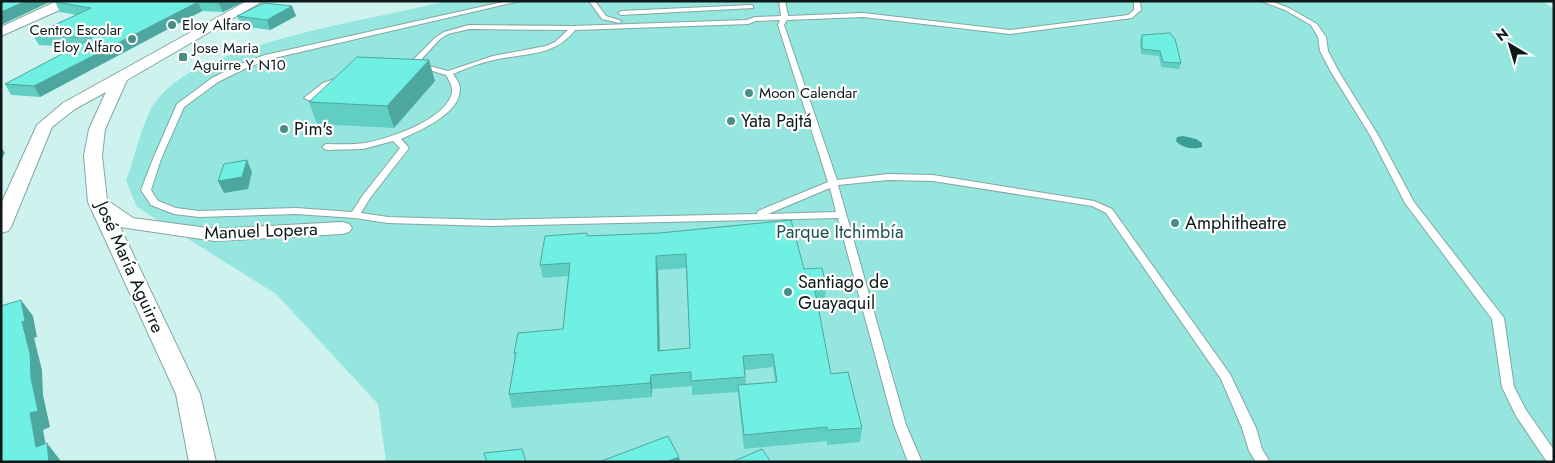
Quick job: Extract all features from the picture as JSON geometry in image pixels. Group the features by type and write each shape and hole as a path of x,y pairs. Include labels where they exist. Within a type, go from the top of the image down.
{"street":[{"path":"1,32 68,1"},
{"path":"1,227 46,125 69,106 257,1"},
{"name":"José María Aguirre","path":"120,77 97,129 93,156 98,202 188,394 203,462"},
{"name":"Manuel Lopera","path":"98,202 127,223 215,235 348,222"}],"lane":[{"path":"517,1 268,57 223,76 180,106 146,190 154,203 174,211 199,214 296,211 348,222 388,220 491,223 841,215"},
{"path":"592,1 604,18 614,21 863,15 1010,32 1130,17 1137,14 1137,1"},
{"path":"782,1 786,18 781,25 834,183 841,215 865,294 900,424 915,462"},
{"path":"1264,1 1287,9 1314,24 1322,37 1324,51 1335,72 1374,135 1410,203 1498,318 1508,387 1521,414 1554,461"},
{"path":"621,13 751,7"},
{"path":"413,64 438,38 459,30 480,26 573,28 748,22 755,19"},
{"path":"398,65 413,64 449,73 495,57 538,51 558,44 569,36 573,28"},
{"path":"326,147 362,146 395,138 420,127 439,115 454,102 457,87 449,73"},
{"path":"308,98 326,85 351,74"},
{"path":"348,222 404,148 395,138"},
{"path":"753,216 834,183 888,177 933,178 1094,204 1109,211 1226,377 1249,428 1256,451 1263,462"}],"green space":[{"name":"Parque Itchimbía","path":"447,1 1542,1 1554,9 1554,462 386,462 378,404 276,294 137,207 126,181 151,109 168,88 191,72 207,64 265,43"}],"shaded area":[{"path":"1183,136 1196,139 1202,143 1202,147 1192,148 1181,145 1176,141 1177,137"}],"building":[{"path":"1,1 26,1 1,12"},
{"path":"221,1 219,3 198,2 34,86 5,84 92,38 33,35 91,8 55,2"},
{"path":"264,3 292,6 267,20 237,16"},
{"path":"1170,33 1175,39 1181,63 1163,62 1160,51 1142,49 1142,35"},
{"path":"357,57 429,60 387,106 309,102"},
{"path":"247,160 242,177 218,181 224,164"},
{"path":"791,220 804,269 822,268 826,285 814,286 831,374 848,372 862,428 828,430 827,427 744,435 738,385 777,382 773,354 743,356 745,377 691,381 691,372 651,375 650,383 509,394 518,333 563,329 570,263 540,265 545,236 587,233 587,236 660,233","holes":["686,254 690,348 658,351 656,256"]},
{"path":"21,300 25,321 22,322 30,353 31,378 38,411 30,413 36,447 47,443 49,462 1,462 1,306"},
{"path":"668,436 679,457 666,462 599,462"},
{"path":"522,449 526,462 487,462 484,453"},
{"path":"762,449 771,462 732,462"}],"place":[{"name":"Eloy Alfaro","path":"172,25"},
{"name":"Centro Escolar Eloy Alfaro","path":"132,39"},
{"name":"Jose Maria Aguirre Y N10","path":"183,57"},
{"name":"Moon Calendar","path":"749,93"},
{"name":"Yata Pajtá","path":"731,121"},
{"name":"Pim's","path":"284,129"},
{"name":"Amphitheatre","path":"1175,223"},
{"name":"Santiago de Guayaquil","path":"788,292"}]}
